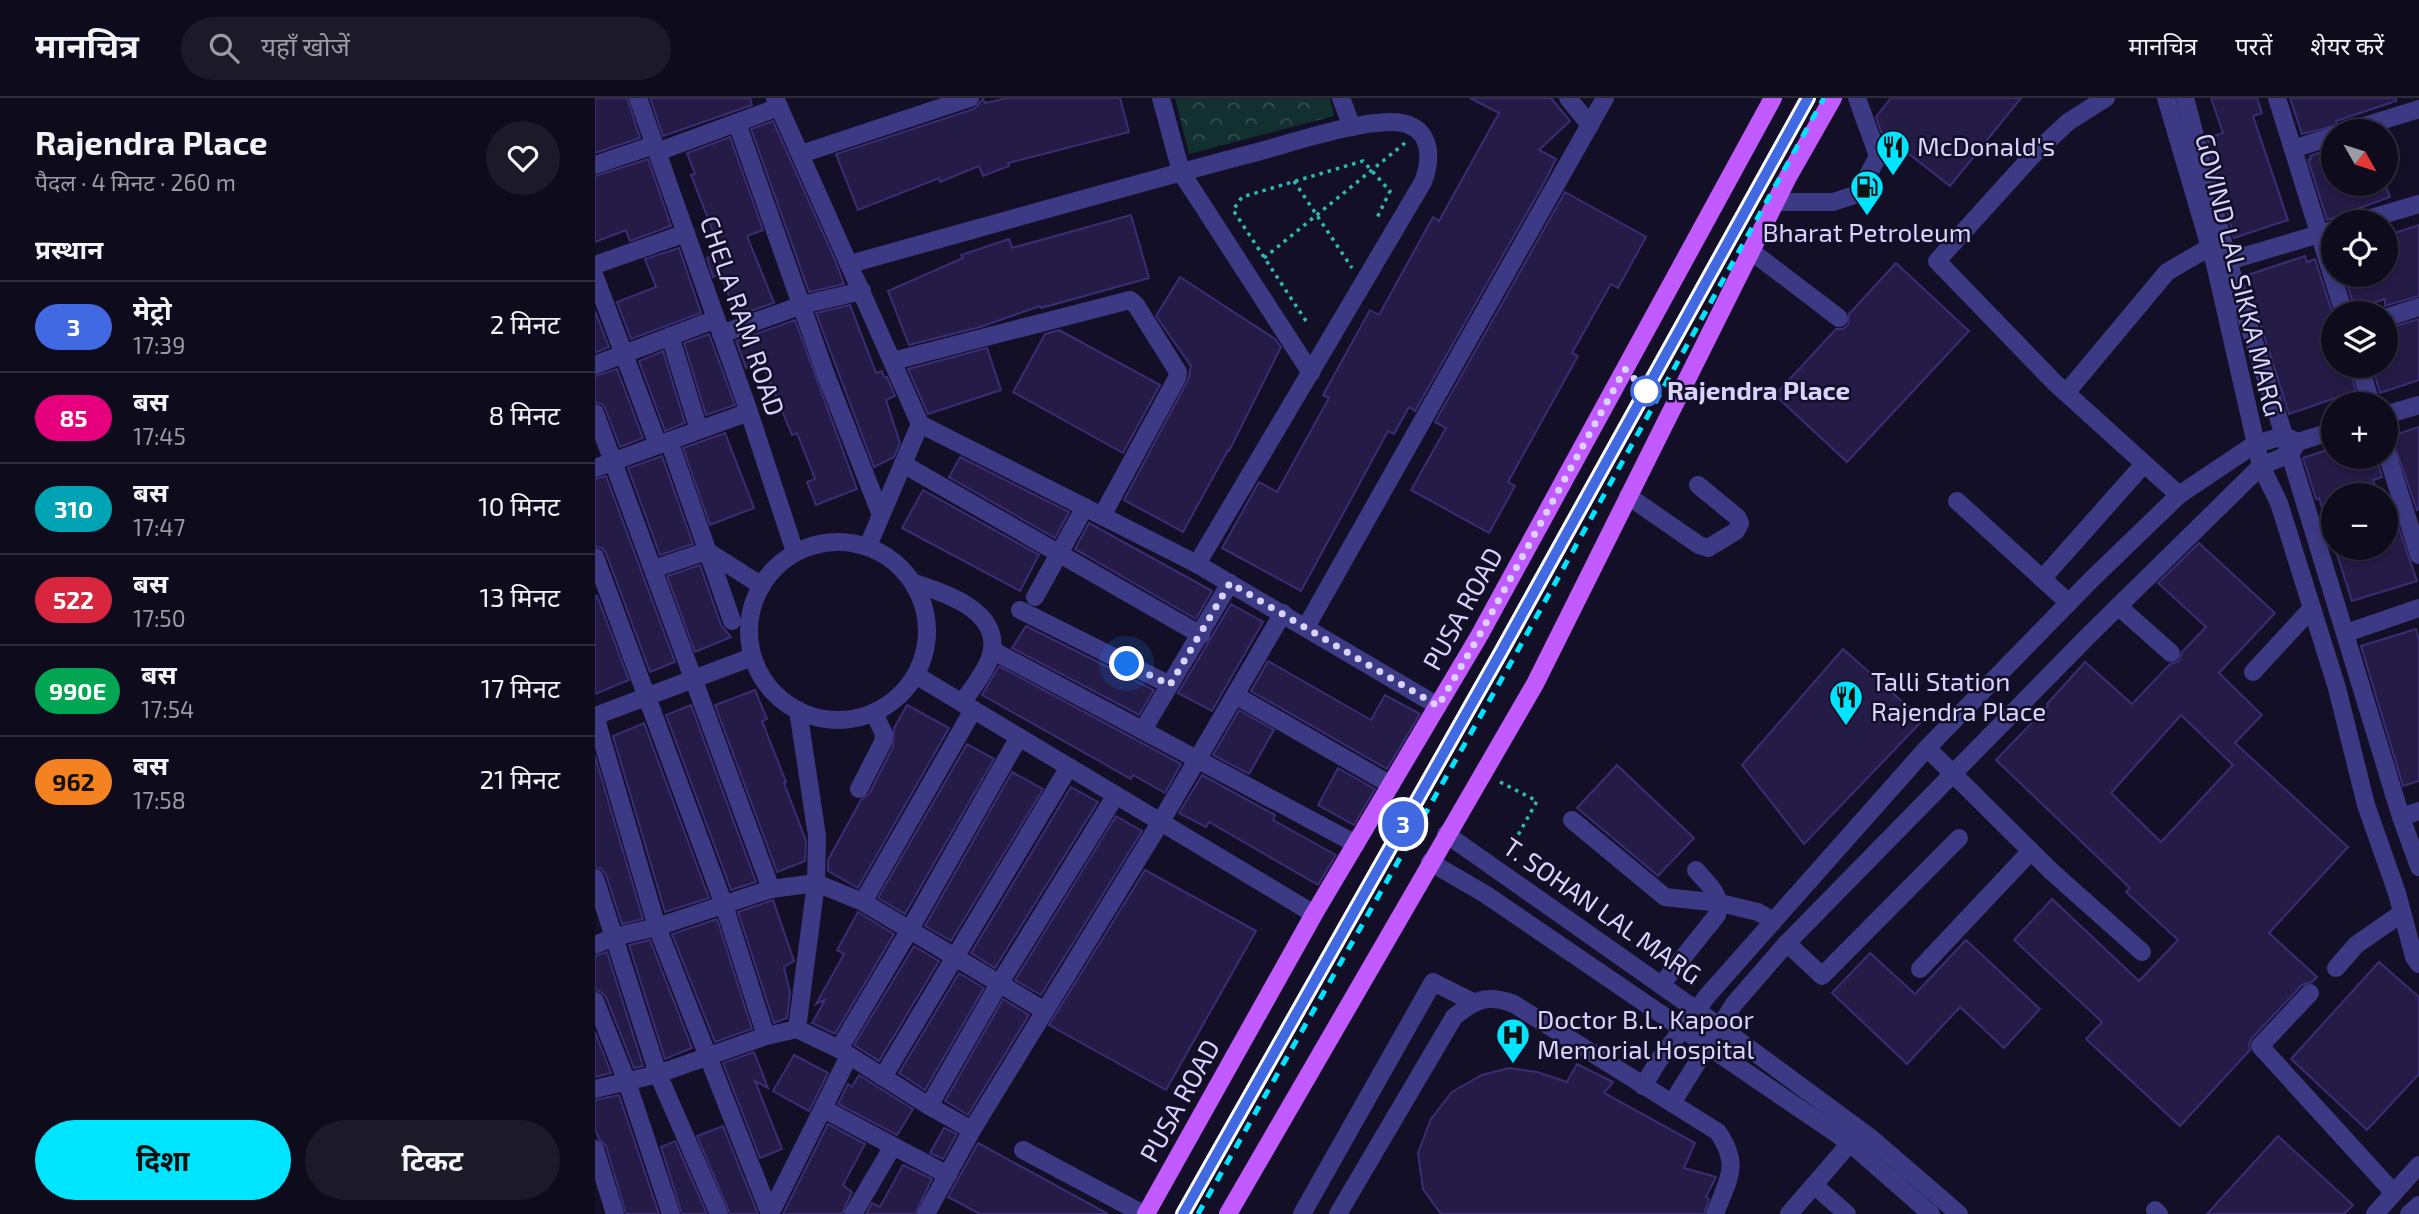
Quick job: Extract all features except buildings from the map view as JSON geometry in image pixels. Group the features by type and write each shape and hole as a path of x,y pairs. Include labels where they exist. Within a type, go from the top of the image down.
{"main road":[{"name":"PUSA ROAD","path":"1145,1214 1314,914 1479,636 1773,98"},
{"path":"1228,1214 1535,684 1775,202 1833,98"}],"street":[{"name":"CHELA RAM ROAD","path":"638,98 749,412 795,552"},
{"path":"801,154 927,105 970,98"},
{"path":"1161,98 1181,172 1311,373"},
{"path":"1341,98 1352,127"},
{"path":"1568,98 1590,125"},
{"path":"1306,627 1605,98"},
{"path":"1775,202 1833,202 1857,194 1878,156 1857,98"},
{"path":"2106,98 2068,122 2050,139 1937,261 2066,393 2179,495"},
{"name":"GOVIND LAL SIKKA MARG","path":"2166,98 2210,247 2261,466 2279,503 2337,688 2366,805 2414,957 2419,964"},
{"name":"GOVIND LAL SIKKA MARG","path":"2185,98 2228,261 2291,444 2401,817 2419,867"},
{"path":"2277,98 2293,149 2321,219"},
{"path":"595,165 737,123 777,103 920,424 1197,564 1438,706"},
{"path":"2387,119 2419,109"},
{"path":"737,123 881,515"},
{"path":"850,264 1352,127 1403,123 1419,131 1429,151 1430,164 1423,182 1197,564"},
{"path":"2293,149 2321,140"},
{"path":"2398,210 2419,204"},
{"path":"595,265 685,233"},
{"path":"2228,261 2321,233"},
{"path":"2066,393 2167,272 2210,247"},
{"path":"1751,251 1839,318"},
{"path":"595,277 707,551 732,621"},
{"path":"595,365 670,336 862,291"},
{"path":"893,361 1130,300 1136,305 1178,372 1102,516"},
{"path":"2398,314 2419,307"},
{"path":"670,336 699,430"},
{"path":"2398,411 2419,405"},
{"path":"595,468 749,412"},
{"path":"595,413 771,890"},
{"path":"868,546 920,424"},
{"path":"1643,1086 1697,1010 1927,748 2179,495 2255,444 2291,444 2321,435"},
{"path":"1672,1103 1734,1004 1787,943 2118,606 2261,466 2291,444"},
{"path":"903,464 1201,635"},
{"path":"2042,579 2144,464"},
{"path":"2393,469 2413,517 2419,555"},
{"path":"1628,496 1699,545 1708,548 1736,531 1740,523 1737,517 1698,485"},
{"path":"1957,500 2069,603"},
{"path":"1035,597 1085,508"},
{"path":"825,542 868,546 895,561 914,583 926,614 927,645 919,677 903,693 874,713 848,720 817,718 788,706 765,684 752,657 748,629 754,598 770,572 795,552 825,542"},
{"path":"653,569 707,551"},
{"path":"707,551 762,586"},
{"path":"595,557 600,586 648,696 724,905 766,1036"},
{"path":"863,902 968,706 992,650 986,625 968,605 953,596 914,583"},
{"path":"1143,730 1230,583"},
{"path":"2118,606 2171,653"},
{"path":"2253,672 2312,608"},
{"path":"2346,633 2419,608"},
{"path":"1020,610 1170,685"},
{"path":"926,1214 972,1130 1160,823 1283,613"},
{"path":"992,650 1356,844"},
{"path":"752,657 595,716 657,927 770,1214"},
{"path":"919,677 1314,914"},
{"path":"1235,695 1391,785"},
{"path":"797,1029 816,883 817,836 799,710"},
{"path":"859,789 883,742 884,734 874,713"},
{"path":"770,1214 824,1109 844,1053 909,931 1019,737"},
{"path":"1927,748 2031,851 2141,952"},
{"path":"883,1077 1069,767"},
{"path":"929,1106 999,984 1116,795"},
{"path":"2401,817 2419,811"},
{"path":"1572,820 1665,897 1720,903 1758,912 1774,921"},
{"name":"T. SOHAN LAL MARG","path":"1446,835 1720,1026 1871,1138 1959,1214"},
{"path":"1787,943 1822,976 1959,838"},
{"path":"1920,969 2031,851"},
{"name":"T. SOHAN LAL MARG","path":"1430,862 1485,894 1682,1031 1850,1143 1931,1214"},
{"path":"1661,985 1717,915 1720,903 1717,894 1696,870"},
{"path":"595,878 657,1074 719,1214"},
{"path":"595,945 771,890 816,883 863,902 1045,1011"},
{"path":"2336,968 2356,945 2402,914"},
{"path":"1302,1214 1433,982 1473,1002"},
{"path":"2310,993 2260,1046 2394,1193"},
{"path":"1338,1214 1454,1017 1473,1002 1496,997 1514,1004 1718,1132 1729,1148 1733,1166 1714,1214"},
{"path":"595,1001 627,1082 671,1214"},
{"path":"595,1089 657,1074 766,1036 797,1029 844,1053 972,1130"},
{"path":"824,1109 948,1175"},
{"path":"1789,1214 1850,1143"},
{"path":"853,1214 893,1146"},
{"path":"595,1149 615,1214"},
{"path":"1023,1150 1145,1214"},
{"path":"2375,1214 2419,1165"},
{"path":"1814,1185 1847,1214"},
{"path":"2409,1214 2419,1205"}],"path":[{"path":"1246,272 1419,131"},
{"path":"1306,321 1233,210 1242,197 1363,161 1390,191 1374,225"},
{"path":"1294,181 1353,269 1358,258"},
{"path":"1482,773 1537,800 1498,871"}],"green space":[{"path":"1175,98 1330,98 1334,116 1189,154"}],"railway":[{"path":"1183,1214 1501,652 1808,98"},
{"path":"1198,1214 1513,659 1824,98"}],"metro line":[{"name":"3","path":"1183,1214 1501,652 1808,98"}],"place":[{"name":"McDonald's","path":"1893,177"},
{"name":"Bharat Petroleum","path":"1867,217"},
{"name":"Rajendra Place","path":"1646,391"},
{"name":"Talli Station Rajendra Place","path":"1846,727"},
{"name":"Doctor B.L. Kapoor Memorial Hospital","path":"1513,1065"}],"route":[{"path":"1127,664 1170,685 1230,583 1438,706 1625,369 1646,391"}]}
